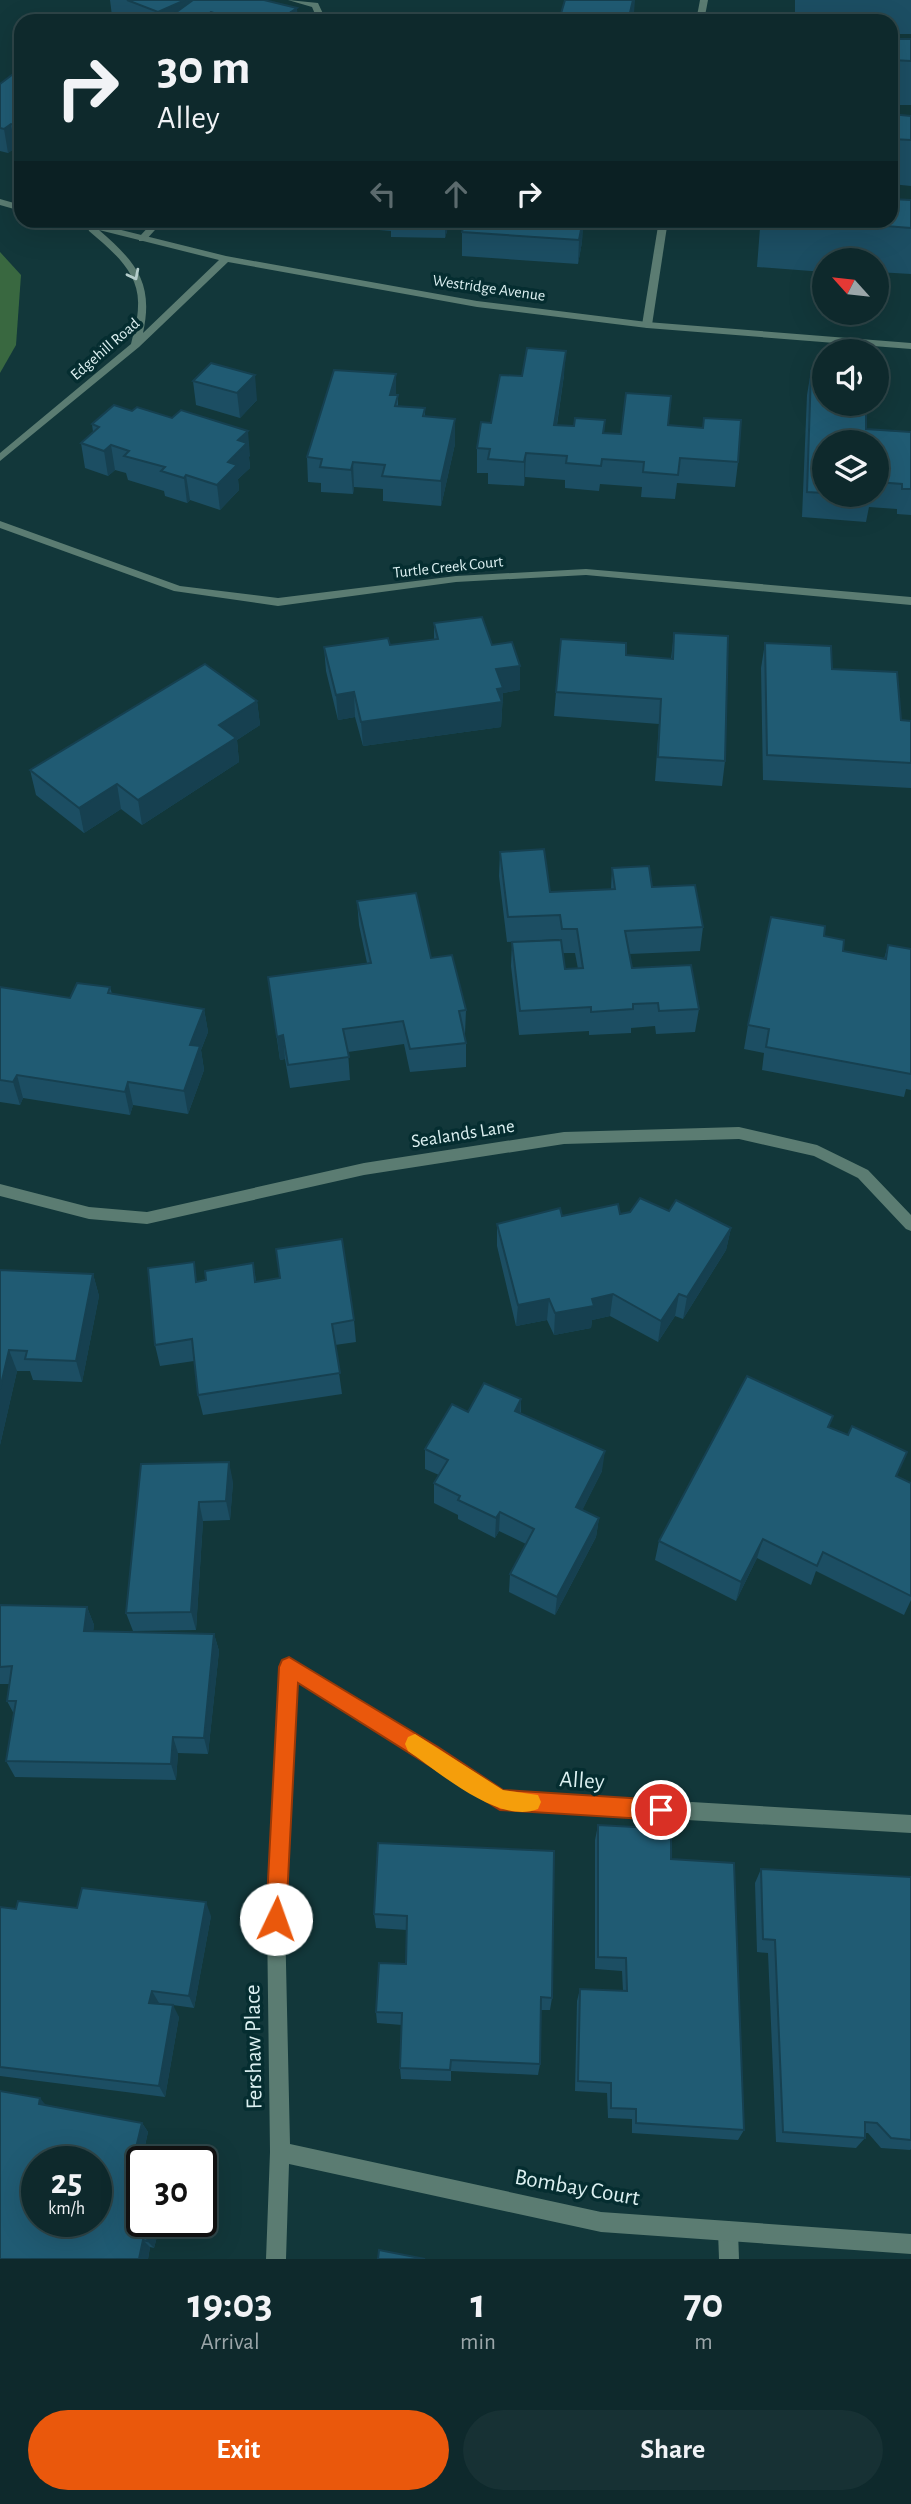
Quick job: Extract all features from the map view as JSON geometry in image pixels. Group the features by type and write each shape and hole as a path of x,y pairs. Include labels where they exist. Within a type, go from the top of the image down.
{"street":[{"path":"292,0 315,5 319,14"},
{"path":"90,228 121,254 136,276 144,300 136,345"},
{"name":"Westridge Avenue","path":"96,228 226,259 477,304 647,325 911,346"},
{"path":"142,239 152,228"},
{"path":"647,325 663,228"},
{"name":"Edgehill Road","path":"0,458 136,345 226,259"},
{"name":"Turtle Creek Court","path":"0,524 178,589 278,603 456,579 586,572 911,601"},
{"name":"Sealands Lane","path":"0,1190 89,1213 146,1218 364,1169 564,1138 739,1133 817,1152 863,1174 911,1225"},
{"name":"Alley","path":"289,1667 431,1754 500,1800 911,1824"},
{"name":"Fershaw Place","path":"276,2259 280,2152 276,1919 289,1667"},
{"name":"Bombay Court","path":"280,2152 601,2222 911,2244"},
{"path":"728,2231 729,2259"}],"green space":[{"path":"0,252 21,275 16,345 0,373"}],"building":[{"path":"127,0 185,0 158,12"},
{"path":"193,0 264,0 297,8 288,14 174,14"},
{"path":"565,0 633,0 630,14 561,14"},
{"path":"898,39 911,39 911,61 898,60"},
{"path":"14,73 14,125 4,129 0,128 0,84"},
{"path":"898,115 911,116 911,140 898,139"},
{"path":"898,199 911,200 911,228 898,227"},
{"path":"463,228 581,228 579,240 462,232"},
{"path":"527,348 566,351 554,425 574,426 575,418 605,420 603,433 621,434 626,393 671,396 668,425 703,428 704,418 741,420 738,462 680,458 678,475 643,472 644,462 602,459 601,466 566,463 567,456 526,453 524,462 488,459 490,449 477,448 481,422 491,423 500,375 522,376"},
{"path":"211,363 255,375 237,393 193,381"},
{"path":"334,370 396,374 390,395 398,395 395,406 425,408 423,416 455,419 441,481 382,476 385,465 353,462 351,470 320,467 322,459 307,457"},
{"path":"812,371 812,416 866,416 866,429 881,430 812,430 812,492 807,492"},
{"path":"114,405 132,411 137,407 172,418 181,410 248,431 238,440 247,443 228,462 237,465 217,485 186,475 184,478 161,471 165,467 124,456 129,451 111,445 104,451 81,443 99,427 92,424"},
{"path":"889,431 911,432 911,489 902,489 902,484 889,483"},
{"path":"482,617 492,645 512,642 520,666 496,669 503,688 497,689 502,702 361,722 354,692 336,695 324,647 388,638 390,645 438,639 434,623"},
{"path":"674,633 728,636 725,761 658,757 661,699 556,692 561,639 626,643 626,655 673,659"},
{"path":"765,643 831,646 832,669 897,672 901,720 911,721 911,763 767,755"},
{"path":"205,664 257,701 219,725 236,738 138,800 117,784 79,808 30,770"},
{"path":"544,849 550,892 615,889 612,868 649,866 652,887 695,885 703,927 625,931 632,968 691,965 699,1009 659,1011 658,1003 633,1004 633,1009 591,1012 591,1007 520,1011 512,942 561,940 565,969 583,968 577,929 562,929 560,915 508,917 500,852"},
{"path":"416,893 431,958 452,955 466,1010 459,1011 466,1043 410,1049 403,1021 343,1029 349,1057 288,1065 283,1035 277,1037 268,977 371,963 357,901"},
{"path":"771,917 825,926 824,936 844,940 843,951 886,959 888,945 911,949 911,1074 766,1047 769,1029 748,1025"},
{"path":"77,983 110,987 108,993 204,1009 190,1045 200,1046 184,1091 128,1082 125,1092 17,1075 13,1082 0,1080 0,987 70,998"},
{"path":"640,1198 669,1211 676,1200 731,1228 687,1297 679,1294 661,1321 613,1294 592,1299 594,1306 555,1313 549,1299 518,1305 497,1224 560,1208 562,1216 618,1204 620,1214 630,1212"},
{"path":"342,1239 354,1320 332,1324 340,1373 198,1395 192,1339 155,1345 148,1268 194,1262 196,1282 206,1280 205,1271 253,1263 255,1282 280,1278 276,1249"},
{"path":"0,1270 93,1274 76,1361 25,1359 27,1351 9,1350 0,1389"},
{"path":"747,1376 833,1416 828,1427 848,1435 852,1426 907,1452 896,1476 911,1483 911,1596 823,1552 817,1566 763,1539 741,1582 659,1541"},
{"path":"484,1383 521,1399 515,1411 605,1451 576,1507 599,1518 557,1597 510,1574 534,1529 500,1512 496,1518 458,1500 460,1496 434,1483 448,1460 425,1449 452,1404 468,1412"},
{"path":"229,1462 226,1501 199,1502 191,1612 126,1613 141,1464"},
{"path":"0,1605 87,1607 84,1631 214,1634 204,1738 173,1737 171,1764 6,1761 16,1701 7,1701 12,1666 0,1667"},
{"path":"598,1825 671,1829 671,1859 734,1863 744,2130 636,2123 636,2109 611,2108 611,2083 578,2081 580,1989 627,1991 626,1958 598,1957"},
{"path":"378,1843 554,1851 552,1998 541,1997 540,2064 451,2060 450,2070 400,2068 402,2013 376,2012 379,1963 406,1964 407,1916 374,1914"},
{"path":"761,1869 911,1877 911,2140 891,2138 877,2123 865,2122 865,2138 783,2132 775,1940 763,1939"},
{"path":"82,1888 206,1902 189,1996 152,1991 149,2003 173,2005 159,2086 0,2067 0,1907 16,1909 18,1901 77,1908"},
{"path":"0,2091 40,2098 39,2104 142,2123 136,2146 126,2146 126,2237 148,2237 147,2241 143,2240 139,2259 0,2259"},
{"path":"379,2250 425,2259 378,2259"}],"slow traffic":[{"path":"415,1744 500,1800 531,1802"}],"route":[{"path":"276,1919 289,1667 431,1754 500,1800 661,1810"}]}
